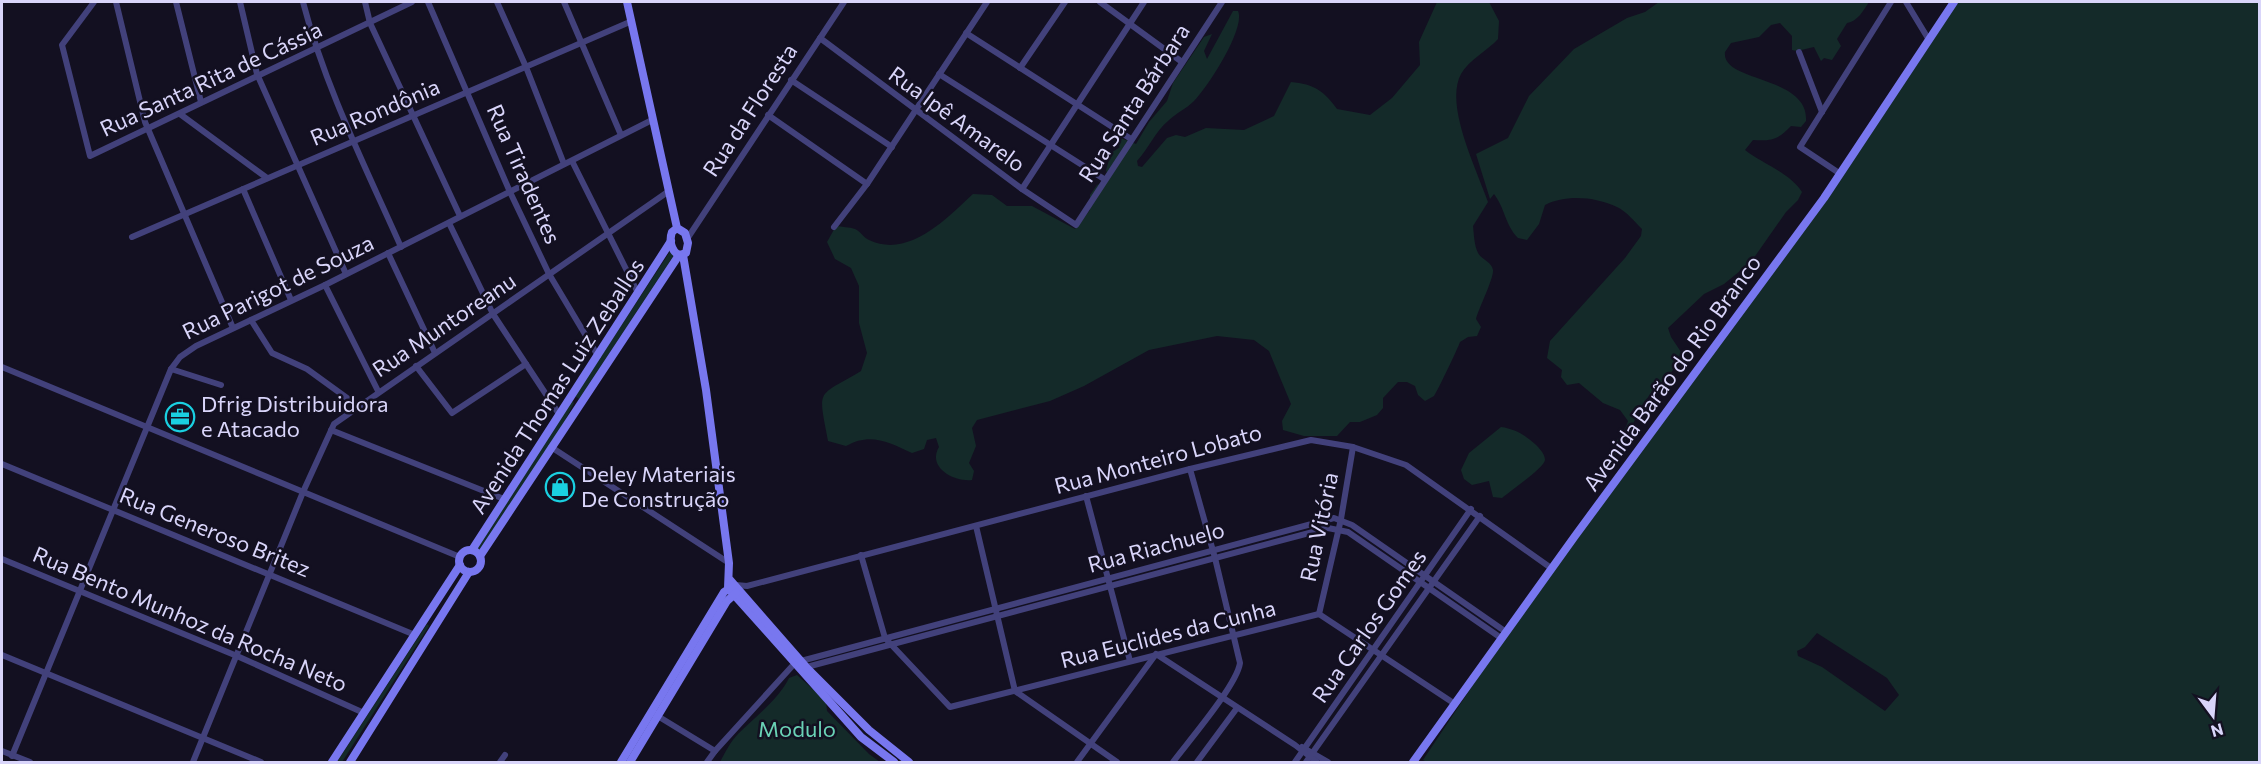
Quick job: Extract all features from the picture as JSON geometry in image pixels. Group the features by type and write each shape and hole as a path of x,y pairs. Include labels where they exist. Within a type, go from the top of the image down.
{"main road":[{"path":"627,2 677,228"},
{"name":"Avenida Barão do Rio Branco","path":"1413,762 1551,568 1839,173 1954,2"},
{"path":"677,228 685,232 687,239 688,248 681,255"},
{"path":"677,228 671,234 671,241 674,251 681,255 706,390 729,563 736,587 798,666 861,737 894,762"},
{"name":"Avenida Thomas Luiz Zeballos","path":"472,550 671,241"},
{"name":"Avenida Thomas Luiz Zeballos","path":"480,556 681,255"},
{"path":"571,396 580,404"},
{"path":"332,762 426,619 465,552 472,550 480,556 479,567 469,572 350,762"},
{"path":"460,561 469,572"},
{"path":"626,762 654,714 736,587"},
{"path":"426,619 436,625"},
{"path":"798,666 869,730 909,762"}],"street":[{"name":"Rua Santa Rita de Cássia","path":"94,2 62,45 90,156 180,114 257,74 316,49 412,2"},
{"path":"116,2 149,128 233,328"},
{"path":"176,2 201,102"},
{"path":"240,2 257,74 346,274"},
{"path":"303,2 316,49 353,141 401,246"},
{"path":"364,2 370,23 412,117 460,216"},
{"name":"Rua Tiradentes","path":"428,2 510,192 549,274 597,356"},
{"path":"497,2 526,67 564,164"},
{"path":"564,2 621,135"},
{"name":"Rua da Floresta","path":"687,239 844,2"},
{"path":"834,227 867,184 987,2"},
{"path":"1020,68 1065,2"},
{"path":"1100,2 1182,62"},
{"path":"1022,189 1144,2"},
{"name":"Rua Santa Bárbara","path":"1076,225 1222,2"},
{"path":"1839,173 1800,147 1891,2"},
{"path":"1906,2 1929,40"},
{"name":"Rua Rondônia","path":"132,237 632,21"},
{"path":"966,33 1131,139"},
{"name":"Rua Ipê Amarelo","path":"820,38 1022,189 1076,225"},
{"path":"1799,52 1822,112"},
{"path":"939,74 1104,179"},
{"path":"791,80 892,147"},
{"path":"180,114 267,178"},
{"path":"768,115 867,184"},
{"name":"Rua Parigot de Souza","path":"12,756 171,369 180,357 196,346 325,285 652,120"},
{"path":"572,161 638,293"},
{"path":"243,189 291,300"},
{"name":"Rua Muntoreanu","path":"192,762 303,492 331,430 378,391 669,191"},
{"path":"448,223 493,314 560,414"},
{"path":"388,253 435,352"},
{"path":"325,285 378,391"},
{"path":"251,320 272,353 317,375 358,406"},
{"path":"416,366 452,413 526,364"},
{"path":"2,367 303,492 460,561"},
{"path":"171,369 221,385"},
{"path":"331,430 504,499"},
{"name":"Rua Monteiro Lobato","path":"736,587 1295,442 1311,440 1353,447 1406,465 1472,509 1551,568"},
{"path":"551,447 729,563"},
{"name":"Rua Vitória","path":"1318,614 1341,519 1353,447"},
{"name":"Rua Generoso Britez","path":"2,464 415,634"},
{"path":"1173,762 1239,670 1234,636 1215,558 1190,469"},
{"path":"1086,496 1130,661"},
{"name":"Rua Carlos Gomes","path":"1295,762 1428,576 1472,509"},
{"name":"Rua Carlos Gomes","path":"1310,758 1480,516"},
{"name":"Rua Riachuelo","path":"798,666 885,638 1334,518 1341,519"},
{"path":"1341,519 1428,576 1504,635"},
{"path":"976,526 1015,691 1117,762"},
{"name":"Rua Riachuelo","path":"798,666 892,645 1328,528 1338,528"},
{"path":"1338,528 1504,635"},
{"path":"861,555 885,638 892,645"},
{"name":"Rua Bento Munhoz da Rocha Neto","path":"2,559 237,656 364,713"},
{"path":"1318,614 1455,704"},
{"name":"Rua Euclides da Cunha","path":"892,645 950,707 1318,614"},
{"path":"1077,762 1156,654 1304,750 1310,758 1317,762"},
{"path":"2,655 261,762"},
{"path":"707,762 798,666"},
{"path":"1197,762 1237,708"},
{"path":"654,714 715,751"},
{"path":"2,751 30,762"},
{"path":"500,762 505,755"},
{"path":"1310,758 1328,762"}],"green space":[{"path":"1437,2 1489,2 1499,21 1498,39 1473,60 1461,74 1456,103 1464,138 1488,202 1473,226 1475,243 1478,253 1492,267 1493,274 1476,319 1481,327 1477,336 1468,337 1460,342 1434,396 1425,401 1418,395 1415,386 1407,382 1398,382 1383,398 1383,408 1377,415 1360,422 1350,422 1337,436 1304,436 1283,430 1282,421 1291,404 1269,351 1254,340 1217,336 1149,350 1084,386 1050,401 977,420 972,428 976,446 969,463 974,471 972,480 950,476 939,467 936,461 939,447 936,438 927,440 924,449 912,453 879,440 863,440 846,446 828,441 822,402 824,396 835,386 861,371 867,353 859,323 859,286 851,268 835,259 827,242 836,226 855,229 867,239 884,244 898,244 926,233 973,194 992,195 1007,206 1032,206 1075,229 1090,210 1090,195 1097,185 1109,179 1106,170 1111,153 1120,147 1113,141 1118,137 1136,144 1149,122 1167,101 1173,83 1204,37 1212,34 1204,51 1207,59 1233,11 1238,11 1239,19 1236,30 1216,71 1194,101 1159,130 1137,161 1138,166 1142,167 1167,138 1176,135 1185,137 1206,128 1244,130 1274,116 1291,82 1318,90 1328,97 1337,109 1370,115 1392,98 1420,65 1419,42"},
{"path":"1659,2 1869,2 1857,18 1847,23 1837,39 1841,46 1832,60 1824,58 1821,61 1814,47 1792,50 1792,36 1780,23 1771,25 1759,37 1731,43 1725,52 1727,62 1736,69 1781,87 1794,95 1803,106 1806,121 1801,127 1791,126 1774,139 1753,140 1745,150 1791,179 1802,192 1751,262 1724,284 1704,294 1668,328 1681,352 1678,361 1640,409 1619,452 1609,462 1610,452 1628,421 1620,410 1603,403 1579,383 1567,385 1561,377 1562,370 1547,358 1550,341 1625,258 1641,236 1642,229 1617,207 1591,199 1571,198 1545,205 1539,224 1527,240 1518,238 1510,228 1494,194 1490,199 1476,154 1508,138 1529,96 1574,49 1627,18 1645,12"},
{"path":"1956,2 2259,2 2259,762 1427,762 1423,760 1503,640 1826,197","holes":["1817,633 1887,678 1899,695 1885,711 1822,667 1798,656 1797,651 1805,647"]},
{"path":"671,250 674,255 579,399 575,396"},
{"path":"572,401 574,403 563,424 481,550 477,548"},
{"path":"1501,427 1515,431 1535,444 1545,460 1533,474 1502,498 1493,497 1489,481 1472,485 1464,479 1461,470 1469,453"},
{"path":"427,624 429,626 342,762 337,762"},
{"name":"Modulo","path":"797,675 826,701 827,711 869,754 880,762 720,762 735,737 773,701 789,678"}],"place":[{"name":"Dfrig Distribuidora e Atacado","path":"180,417"},
{"name":"Deley Materiais De Construção","path":"560,487"}]}
